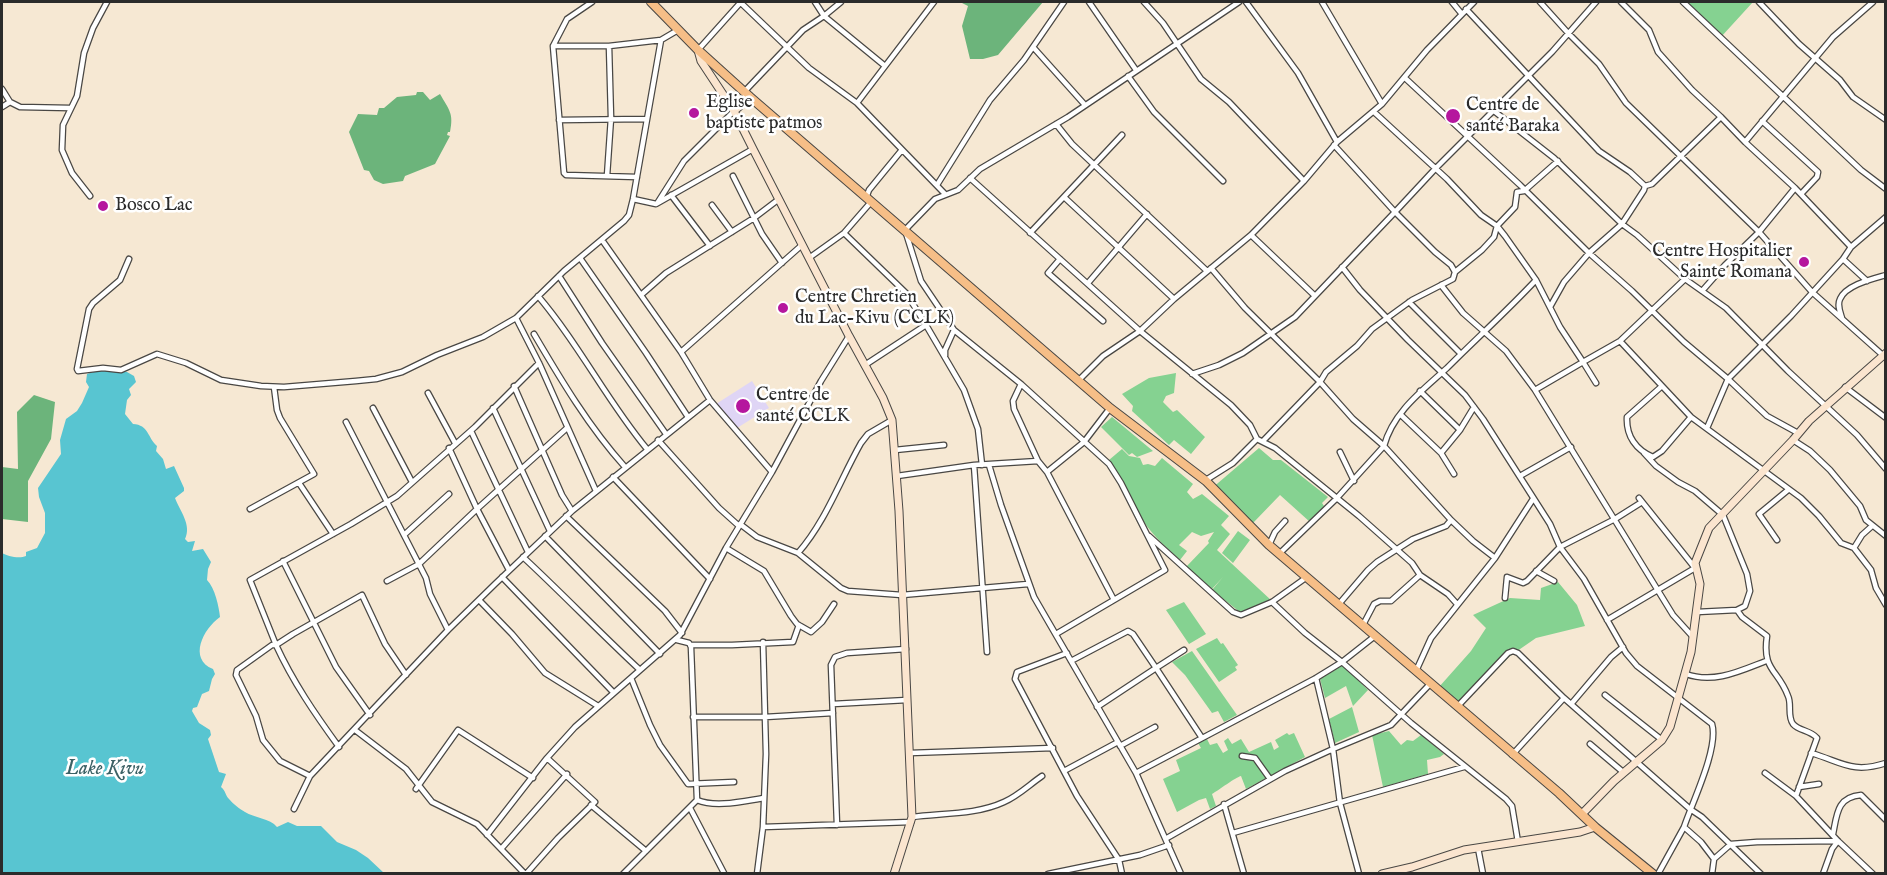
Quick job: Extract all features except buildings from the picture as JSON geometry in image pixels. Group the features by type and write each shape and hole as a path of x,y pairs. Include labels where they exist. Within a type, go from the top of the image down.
{"highway":[{"path":"651,2 698,50 868,200 1110,408 1206,481 1279,554 1595,827 1653,873"}],"street":[{"path":"90,196 72,173 62,150 63,125 77,96 84,53 93,28 107,2"},
{"path":"592,2 567,19 553,46 564,174 637,177"},
{"path":"894,873 912,820 906,649 896,450 892,420 883,398 734,111 701,61 698,50 741,2 809,68 857,103 945,194"},
{"path":"815,2 824,16 885,66"},
{"path":"657,204 684,160 734,111 787,46 803,30 841,2"},
{"path":"857,103 934,2"},
{"path":"937,185 990,100 1033,47 1064,2"},
{"path":"1089,2 1136,70"},
{"path":"1143,2 1201,78 1229,102 1304,182"},
{"path":"1149,7 1156,2"},
{"path":"1165,570 1109,464 1021,384 954,330 921,281 905,230 935,199 958,190 980,169 1056,124 1239,2"},
{"path":"1246,2 1298,73 1336,144 1395,212 1435,252 1451,264 1455,272"},
{"path":"1322,2 1358,59 1382,104"},
{"path":"1452,2 1528,76 1599,151 1630,172 1645,186"},
{"path":"1078,381 1103,356 1140,331 1174,299 1251,235 1304,182 1336,144 1382,104 1427,50 1474,2"},
{"path":"1540,2 1599,64 1626,103 1759,232 1812,292 1885,356 1825,405 1722,514 1706,532 1695,568 1608,620"},
{"path":"1192,374 1235,357 1295,317 1435,169 1528,76 1596,2"},
{"path":"1621,2 1645,24 1653,36 1658,52 1692,90 1795,188 1851,247"},
{"path":"1683,2 1861,170 1886,189"},
{"path":"1759,2 1777,22 1840,80 1857,101 1886,120"},
{"path":"1745,142 1833,37 1873,2"},
{"path":"553,46 609,46 661,39 678,30"},
{"path":"129,259 120,280 89,309 77,371 103,368 120,370 160,354 186,363 221,380 274,387 366,380 402,372 483,337 516,318 559,276 629,215 661,39"},
{"path":"607,176 611,118 609,46"},
{"path":"1033,47 1085,105"},
{"path":"1128,76 1154,112 1223,181"},
{"path":"1406,78 1684,342 1767,416 1796,436 1830,470 1860,506 1865,518 1872,526 1886,536"},
{"path":"2,89 10,102 20,107 70,108"},
{"path":"2,107 10,102"},
{"path":"1879,115 1886,109"},
{"path":"1494,111 1558,161 1622,224 1685,279 1726,308 1857,435 1886,469"},
{"path":"1374,112 1480,215 1497,226 1536,280 1560,327 1596,383"},
{"path":"1645,186 1652,184 1721,117"},
{"path":"560,120 646,119"},
{"path":"1762,121 1818,172 1817,177 1801,194"},
{"path":"1056,124 1072,144 1094,165 1209,269 1320,382 1353,419 1384,446 1451,520 1495,558"},
{"path":"1030,233 1122,135"},
{"path":"633,199 657,204 753,149"},
{"path":"809,258 844,233 868,200 869,190 901,151"},
{"path":"1206,481 1233,463 1260,440 1320,382 1326,372 1357,346 1364,336 1409,302 1453,279 1455,272 1494,237 1497,226 1515,207 1517,192 1524,191 1558,161"},
{"path":"733,176 762,234 782,263"},
{"path":"970,178 1140,331 1231,405 1250,425 1260,440 1302,470 1397,549 1420,574 1448,594 1457,604"},
{"path":"1550,307 1564,282 1589,253 1622,224 1645,186"},
{"path":"1702,291 1759,232 1795,188"},
{"path":"671,195 710,246"},
{"path":"1064,196 1174,299"},
{"path":"641,296 666,273 754,218 779,199"},
{"path":"712,205 732,232"},
{"path":"1088,283 1148,214"},
{"path":"1707,428 1728,379 1843,260 1851,247 1886,217"},
{"path":"844,233 906,293 945,356 964,390 978,429 982,465"},
{"path":"1251,235 1314,295"},
{"path":"602,240 681,352 710,400 772,472"},
{"path":"681,352 802,245"},
{"path":"580,258 688,417"},
{"path":"1060,259 1048,273 1103,321"},
{"path":"1843,260 1867,281"},
{"path":"1342,267 1360,290 1466,395 1520,476 1550,524 1560,547 1584,579 1623,647 1637,666 1677,698 1710,720 1713,728 1708,760 1683,827 1658,873"},
{"path":"1842,319 1839,306 1843,293 1867,281 1886,275"},
{"path":"559,276 602,343 666,434"},
{"path":"1536,390 1620,341 1685,279"},
{"path":"1279,554 1336,500 1384,446 1391,428 1420,391 1512,307 1536,280"},
{"path":"1441,285 1463,313 1506,351 1536,390 1673,615 1693,637"},
{"path":"538,296 554,315 592,374 602,384 611,402 647,449"},
{"path":"1409,302 1461,354"},
{"path":"516,318 539,363 596,491"},
{"path":"865,365 926,325"},
{"path":"945,356 945,350 954,330"},
{"path":"534,334 559,378 625,467"},
{"path":"488,835 547,758 575,727 682,633 726,548 849,336"},
{"path":"1620,341 1691,417 1801,498 1819,516 1840,543 1854,548 1871,570 1876,588 1886,604"},
{"path":"339,747 305,700 288,671 250,580 388,501 471,430 539,363"},
{"path":"1021,384 1013,405 1038,461 1047,472 1114,600"},
{"path":"514,386 562,495 572,511"},
{"path":"1662,386 1627,417 1632,439 1636,447 1656,466 1695,491 1722,514 1749,583 1745,606 1737,610 1697,612"},
{"path":"250,509 313,476 314,471 280,418 274,387"},
{"path":"1845,387 1886,418"},
{"path":"1420,391 1460,430"},
{"path":"428,393 455,443"},
{"path":"294,809 310,776 448,630 566,516 710,400"},
{"path":"1441,453 1460,430 1474,407"},
{"path":"373,408 412,482"},
{"path":"493,408 550,531"},
{"path":"1047,472 1084,442 1110,408"},
{"path":"1401,415 1441,453 1454,474"},
{"path":"1644,453 1653,457 1662,451 1691,417"},
{"path":"798,553 810,540 828,510 861,443 868,434 892,420"},
{"path":"346,422 419,564 448,630"},
{"path":"387,581 419,564 567,428"},
{"path":"471,430 528,552"},
{"path":"658,440 720,508 739,525 757,537 798,553 844,590 902,595 1028,584"},
{"path":"896,450 944,445"},
{"path":"1520,476 1571,447"},
{"path":"449,448 477,509 510,570"},
{"path":"1340,452 1354,480"},
{"path":"897,476 974,465 1038,461"},
{"path":"974,465 987,652"},
{"path":"989,465 1028,584 1136,773 1181,873"},
{"path":"613,477 710,579"},
{"path":"299,483 333,534"},
{"path":"1777,540 1759,514 1788,490"},
{"path":"404,536 449,494"},
{"path":"1416,671 1431,638 1495,558 1533,499"},
{"path":"1505,598 1507,577 1523,583 1560,547 1615,519 1640,500 1695,568 1700,579 1697,612 1686,674 1670,727 1662,740 1623,772 1582,814"},
{"path":"566,516 665,611 682,633"},
{"path":"1338,605 1368,570 1413,539 1446,526 1451,520"},
{"path":"1269,545 1275,532 1285,521"},
{"path":"1854,548 1862,535 1872,526"},
{"path":"1147,535 1233,612 1241,615 1272,602 1306,577"},
{"path":"545,536 660,654"},
{"path":"726,548 764,571 799,626 811,632 822,622 834,604"},
{"path":"523,557 601,635 640,670"},
{"path":"283,561 339,673 370,715"},
{"path":"1056,634 1178,562"},
{"path":"1536,571 1554,581"},
{"path":"1363,626 1374,604 1380,601 1391,601 1420,574"},
{"path":"502,578 614,693"},
{"path":"310,776 280,761 263,740 256,716 236,675 237,670 272,645 276,645 362,595 385,644 406,675"},
{"path":"479,600 545,672 598,706"},
{"path":"1272,602 1305,633 1512,806 1518,843"},
{"path":"1737,610 1742,617 1767,636 1766,661 1788,696 1791,721 1816,738 1796,796"},
{"path":"676,640 691,645 793,642 799,626"},
{"path":"1071,660 1128,631 1156,668 1202,738"},
{"path":"1136,773 1316,678 1342,662 1375,636"},
{"path":"757,873 764,798 763,642"},
{"path":"623,873 697,800 691,645"},
{"path":"1572,703 1611,657 1623,647"},
{"path":"837,825 831,665 835,657 847,653 906,649"},
{"path":"1097,707 1184,650"},
{"path":"1457,707 1508,653 1513,651 1518,653 1564,698 1702,817 1761,873"},
{"path":"1067,653 1017,672 1015,676 1077,796 1119,860 1122,873"},
{"path":"1686,674 1715,678 1736,673 1766,661"},
{"path":"631,678 660,745 688,784 734,782"},
{"path":"1316,678 1332,749 1340,803 1359,873"},
{"path":"1167,838 1270,779 1332,749 1391,725 1430,684"},
{"path":"1605,695 1662,740"},
{"path":"1512,754 1564,698"},
{"path":"833,704 908,700"},
{"path":"693,717 765,717 833,713"},
{"path":"1064,771 1155,727"},
{"path":"355,730 406,769 432,802 470,820 526,873 595,802 547,758"},
{"path":"418,787 458,730 533,778"},
{"path":"1590,744 1623,772"},
{"path":"910,753 1053,748"},
{"path":"1811,753 1849,767 1866,767 1886,763"},
{"path":"1242,756 1255,758 1270,779"},
{"path":"1233,833 1464,767"},
{"path":"1765,773 1796,796 1838,841 1874,873"},
{"path":"501,849 567,774"},
{"path":"763,827 912,820 976,810 992,807 1016,796 1042,776"},
{"path":"1798,787 1819,784"},
{"path":"1833,834 1841,803 1850,796 1861,795 1886,820"},
{"path":"697,800 730,802 764,798"},
{"path":"1224,804 1244,873"},
{"path":"591,805 645,851"},
{"path":"690,808 725,872"},
{"path":"1382,873 1478,848 1518,843 1595,827"},
{"path":"1683,827 1701,842 1714,860"},
{"path":"1712,873 1714,860 1731,844 1838,841"},
{"path":"1830,873 1824,872 1832,849 1838,841"},
{"path":"1048,873 1119,860 1169,845"},
{"path":"1478,848 1483,873"}],"shaded area":[{"name":"Centre de santé CCLK","path":"752,381 769,408 737,428 716,404"}],"green space":[{"path":"960,2 1043,2 998,55 983,59 970,59 962,26 968,6"},
{"path":"1686,2 1753,2 1721,37"},
{"path":"417,92 423,92 430,100 440,94 451,116 450,132 447,135 450,136 435,164 405,176 403,181 383,184 374,180 369,171 364,170 349,132 358,114 377,115 379,108 384,108 397,97 416,95"},
{"path":"1176,373 1174,393 1166,396 1163,402 1173,412 1177,410 1205,437 1191,454 1174,440 1169,445 1132,411 1133,406 1122,394 1149,378"},
{"path":"34,395 55,402 51,439 28,481 28,522 2,519 2,467 18,469 17,412"},
{"path":"1112,417 1153,451 1137,457 1132,453 1129,455 1101,427"},
{"path":"1259,448 1273,460 1281,460 1328,497 1322,503 1324,506 1310,522 1280,495 1253,523 1211,489"},
{"path":"1122,449 1129,456 1140,458 1143,465 1155,466 1162,458 1193,484 1187,492 1193,499 1202,494 1229,516 1221,525 1230,534 1217,550 1272,601 1241,613 1212,590 1223,577 1212,589 1186,567 1209,543 1214,532 1201,536 1192,532 1179,545 1187,551 1180,560 1161,542 1139,515 1109,460"},
{"path":"1238,531 1250,540 1233,563 1222,553"},
{"path":"1558,582 1577,605 1585,626 1536,638 1510,656 1465,702 1457,702 1439,687 1471,651 1486,628 1473,615 1510,598 1540,600 1541,588"},
{"path":"1184,602 1206,634 1189,644 1166,610"},
{"path":"1217,638 1238,665 1235,667 1237,670 1219,682 1196,649"},
{"path":"1192,651 1237,715 1224,722 1218,711 1212,713 1185,675 1172,662"},
{"path":"1343,665 1368,690 1353,706 1346,686 1325,698 1320,679"},
{"path":"1352,707 1359,732 1335,743 1329,719"},
{"path":"1389,731 1401,745 1421,735 1444,754 1427,760 1428,774 1383,787 1372,735"},
{"path":"1287,733 1289,735 1294,733 1305,757 1246,789 1241,776 1235,779 1212,794 1216,806 1210,809 1206,798 1177,812 1163,779 1180,771 1176,760 1201,748 1198,743 1207,739 1210,745 1217,743 1223,753 1228,750 1224,741 1228,738 1232,744 1241,739 1249,752 1271,742 1274,750 1279,747 1275,740"}],"water":[{"name":"Lake Kivu","path":"99,370 127,372 134,376 136,382 129,389 131,395 127,400 125,414 133,424 142,427 147,432 157,446 156,451 163,459 166,469 174,466 184,488 184,491 175,498 185,518 187,534 185,539 188,542 195,541 192,551 203,549 211,562 207,580 218,603 220,617 208,629 200,651 201,658 215,674 209,691 202,694 197,707 192,711 199,723 210,730 211,735 208,739 219,772 226,774 221,787 232,803 239,808 277,827 288,822 297,826 321,826 337,842 356,850 384,873 2,873 2,553 13,557 26,556 26,552 37,548 45,533 45,513 38,488 61,454 60,440 66,419 77,411 82,403 89,387 86,382 87,374"}],"place":[{"name":"Eglise baptiste patmos","path":"694,113"},
{"name":"Centre de santé Baraka","path":"1453,116"},
{"name":"Bosco Lac","path":"103,206"},
{"name":"Centre Hospitalier Sainte Romana","path":"1804,262"},
{"name":"Centre Chretien du Lac-Kivu (CCLK)","path":"783,308"},
{"name":"Centre de santé CCLK","path":"743,406"}]}
